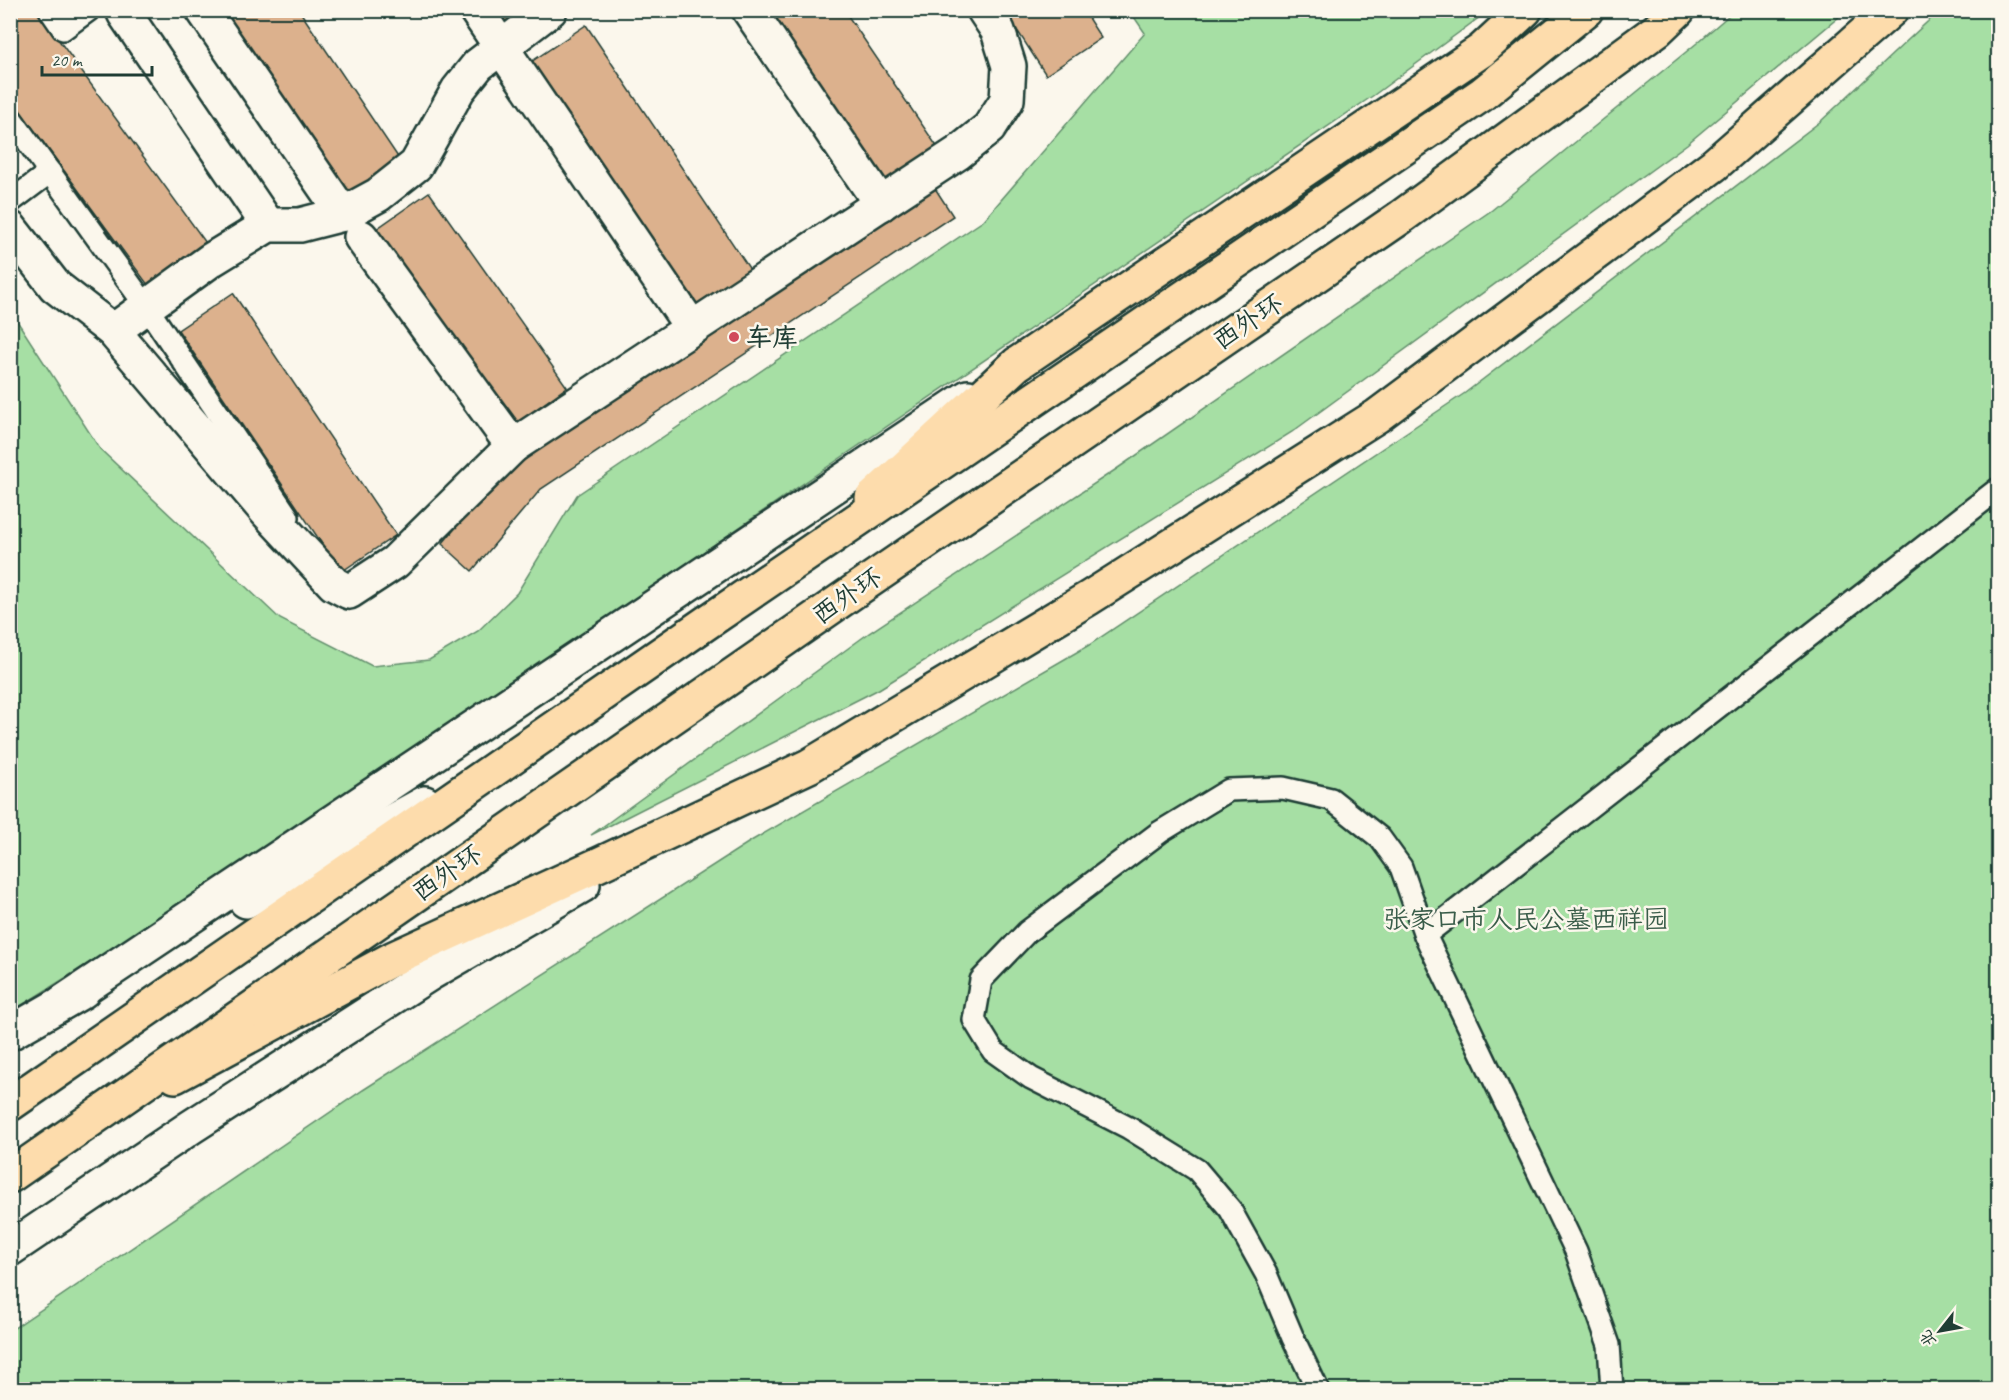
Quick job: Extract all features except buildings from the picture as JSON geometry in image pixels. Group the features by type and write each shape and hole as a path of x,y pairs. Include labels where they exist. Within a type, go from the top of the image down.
{"main road":[{"path":"826,541 1017,364 1482,50 1526,10"},
{"path":"10,1104 826,541 1481,95 1586,10"},
{"name":"西外环","path":"10,1176 853,592 1401,217 1657,30 1678,10"},
{"path":"76,1130 394,957 809,766 1089,598 1377,416 1714,165 1891,10"}],"street":[{"path":"203,10 352,226 513,446"},
{"path":"476,10 692,328"},
{"path":"352,226 378,195 416,165 458,90 478,65 550,10"},
{"path":"748,10 880,204"},
{"path":"10,228 55,286 113,331 266,511 334,584 349,592 395,562 513,446 958,153 989,128 1007,100 1009,66 998,31 984,10"},
{"path":"124,13 268,225"},
{"path":"113,331 239,241 268,225 352,226"},
{"path":"63,1002 1017,364"},
{"path":"10,1033 529,746"},
{"path":"10,1249 191,1127 429,974 703,816"},
{"path":"10,1194 76,1130"}],"lane":[{"path":"50,10 63,29 89,10"},
{"path":"10,117 146,306 334,584"},
{"path":"10,202 50,172"},
{"path":"1425,935 1998,489"},
{"path":"1318,1389 1266,1274 1230,1209 1197,1170 1129,1128 1032,1078 993,1051 974,1020 981,980 1027,932 1160,832 1229,790 1283,788 1331,799 1380,838 1401,867 1425,935 1576,1251 1609,1345 1612,1389"}],"green space":[{"path":"1735,10 1846,11 1687,144 1292,432 879,689 591,835 869,633 1118,468 1492,210"},
{"path":"1130,11 1488,11 1374,95 279,844 11,1012 10,310 100,449 280,619 372,666 429,660 478,631 517,593 577,495 983,221 1145,33"},
{"name":"张家口市人民公墓西祥园","path":"1939,11 1998,11 1998,1389 11,1390 10,1331 363,1090 751,841 1089,645 1465,393 1821,121"}],"place":[{"name":"车库","path":"734,337"}]}
